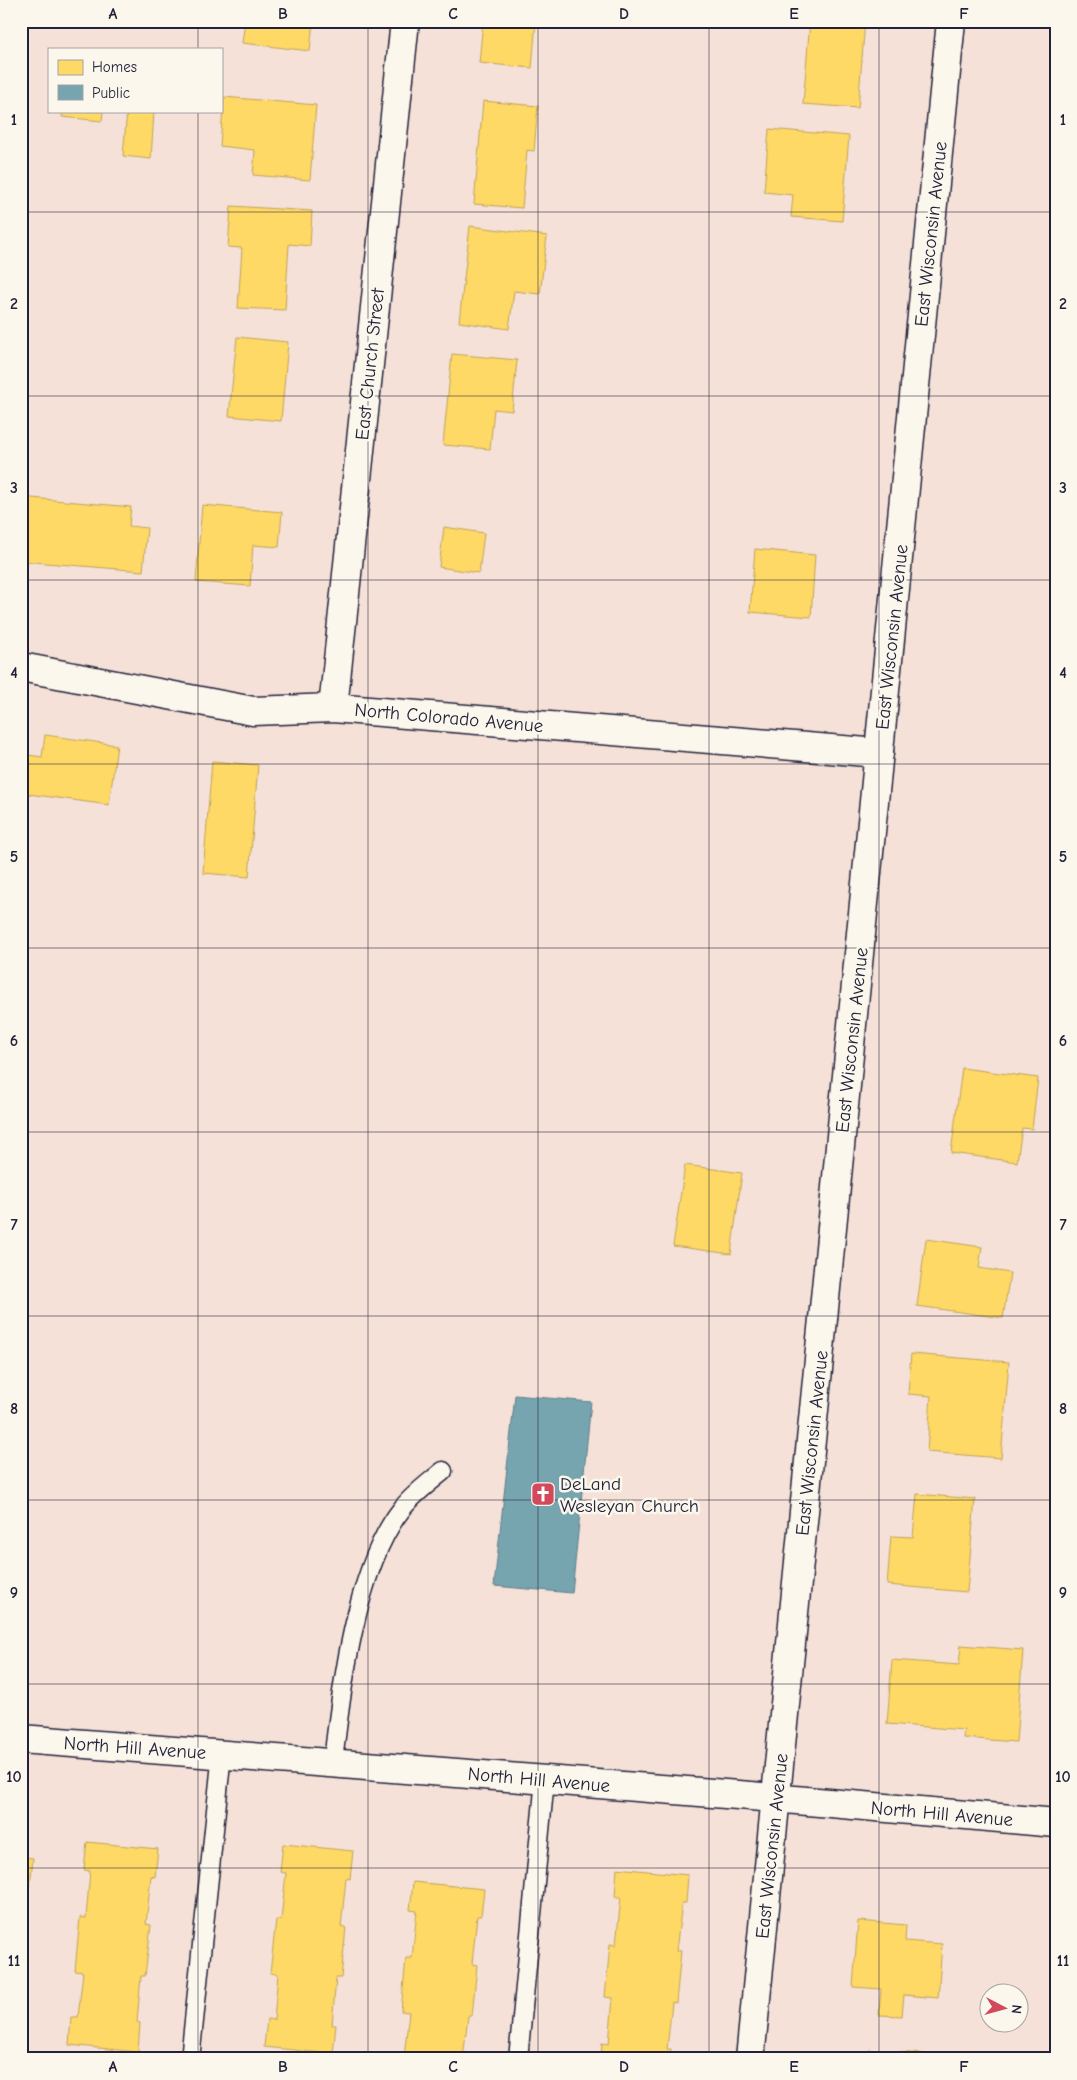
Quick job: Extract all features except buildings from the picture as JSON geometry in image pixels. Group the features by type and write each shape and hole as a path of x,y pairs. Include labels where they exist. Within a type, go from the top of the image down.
{"street":[{"name":"East Church Street","path":"333,708 405,21"},
{"name":"East Wisconsin Avenue","path":"750,2059 951,21"},
{"name":"North Colorado Avenue","path":"21,666 253,711 333,708 879,753"},
{"name":"North Hill Avenue","path":"21,1739 545,1779 1056,1823"}],"lane":[{"path":"333,1762 339,1707 367,1578 383,1537 401,1509 443,1471"},
{"path":"190,2059 222,1753"},
{"path":"518,2059 545,1779"}],"place":[{"name":"DeLand Wesleyan Church","path":"543,1494"}]}
